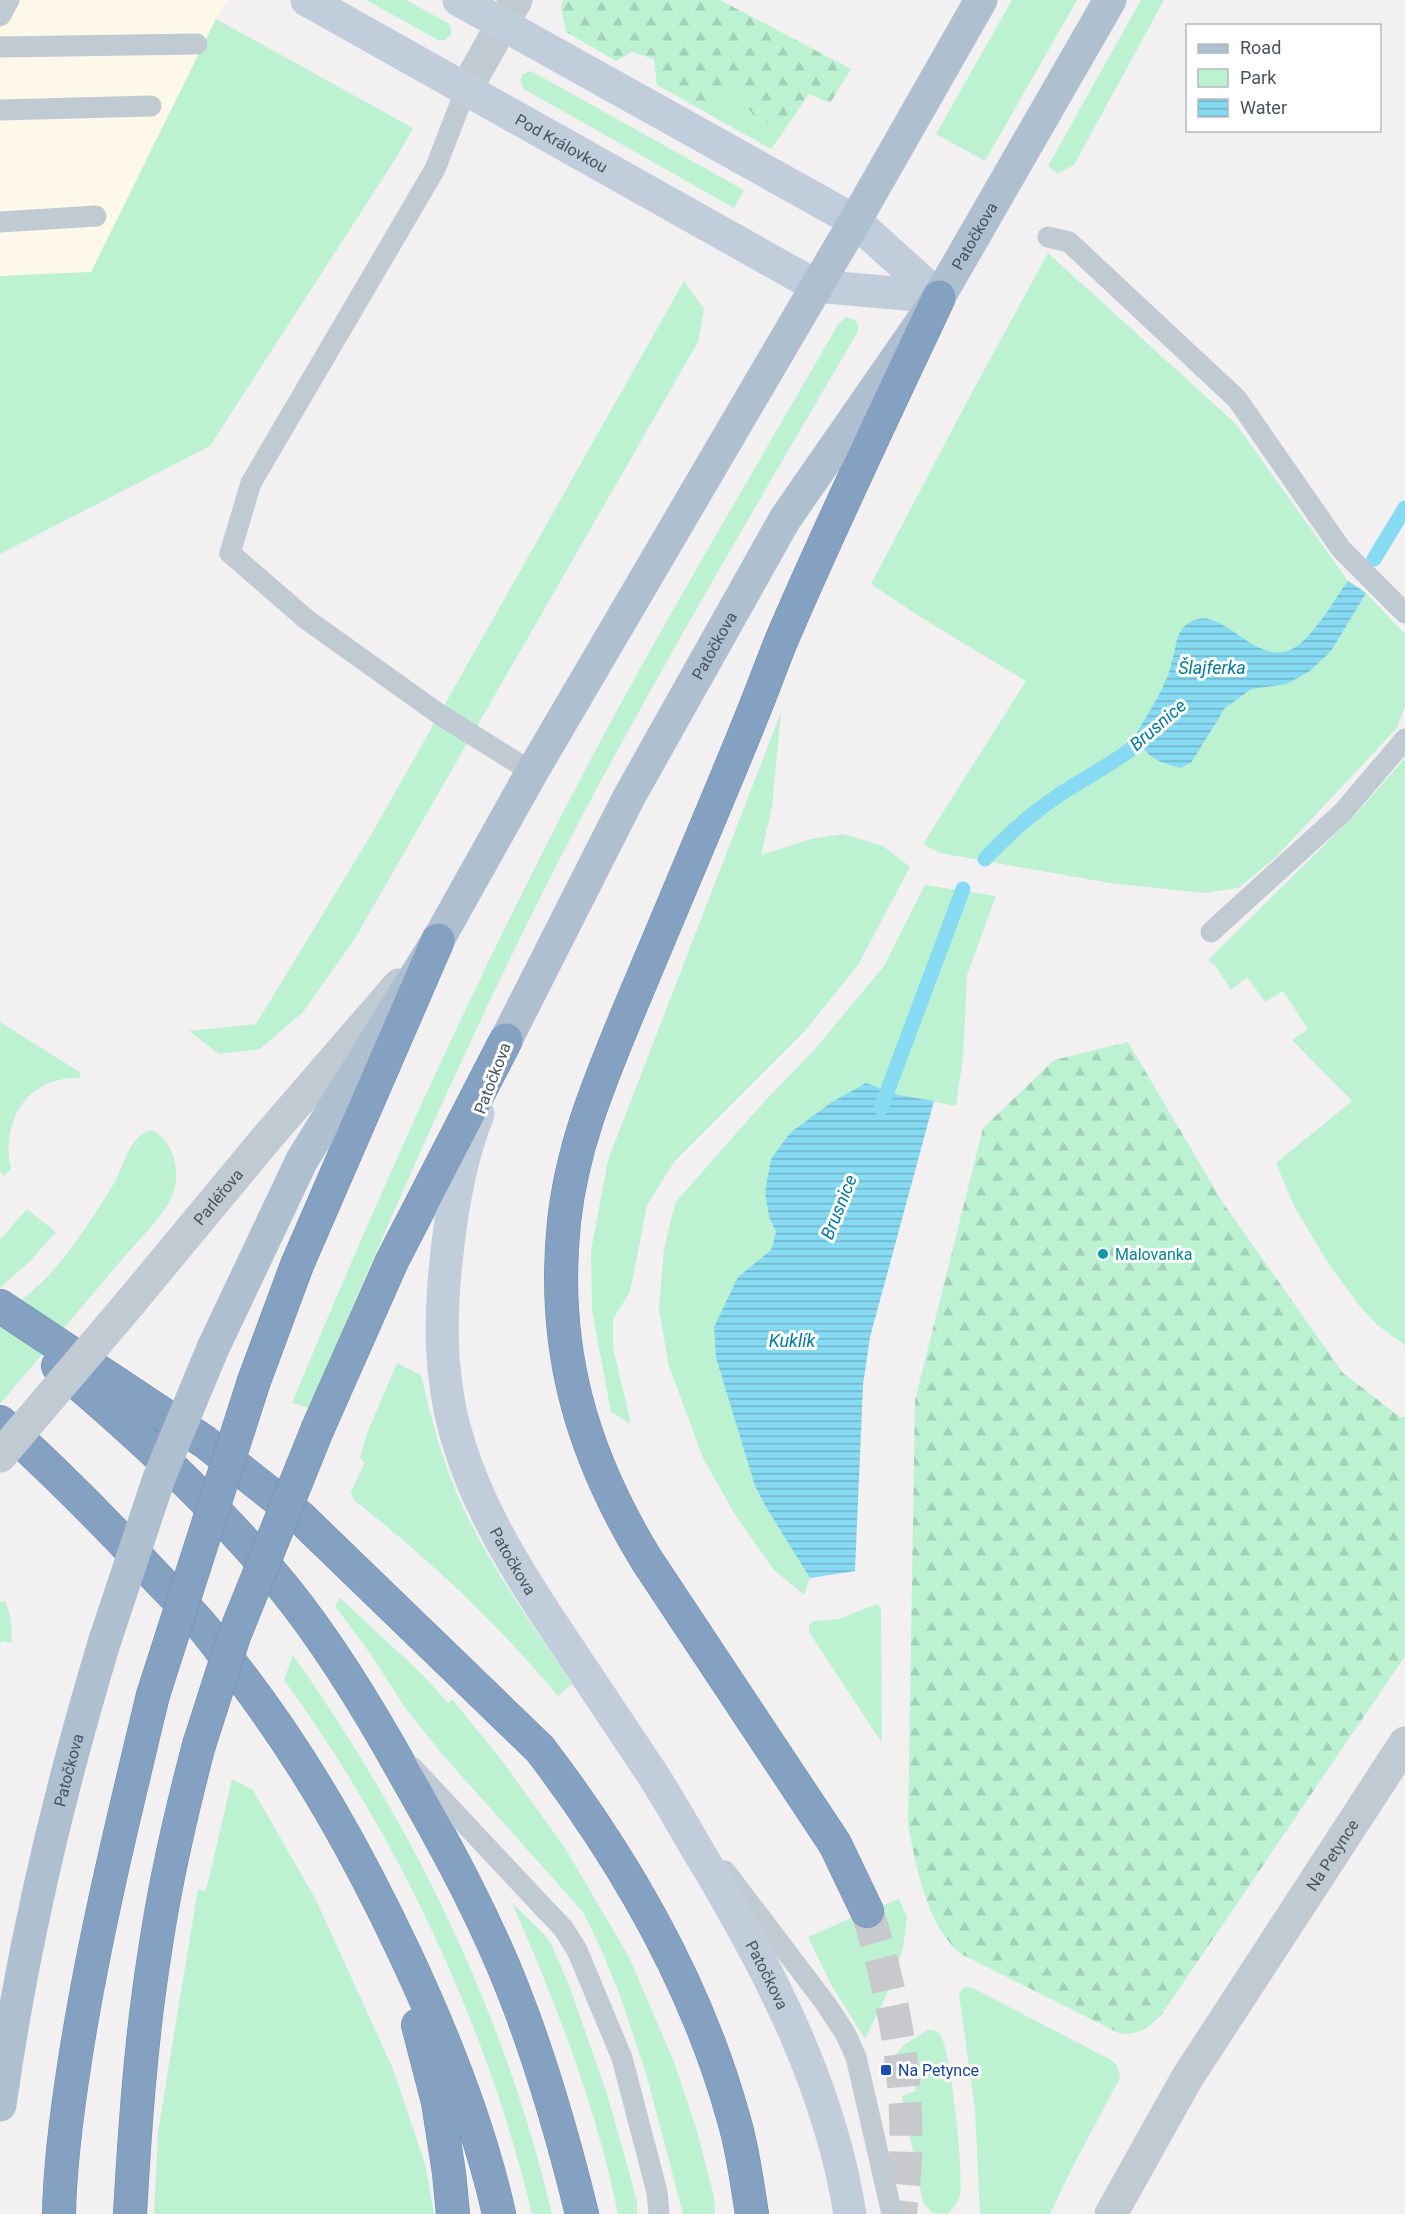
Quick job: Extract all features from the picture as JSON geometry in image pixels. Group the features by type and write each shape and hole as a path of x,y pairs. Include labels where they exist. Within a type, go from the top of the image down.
{"highway":[{"path":"867,1911 835,1844 646,1559 600,1474 584,1429 572,1382 563,1329 561,1275 564,1221 573,1168 592,1100 755,709 786,628 939,297"},
{"path":"58,2214 61,2164 85,1998 109,1880 153,1695 254,1381 297,1265 438,940"},
{"path":"130,2214 137,2093 154,1950 182,1812 199,1745 234,1636 318,1428 393,1261 507,1040"},
{"path":"0,1306 205,1442 299,1515 540,1749 605,1840 664,1943 721,2078 735,2121 752,2214"},
{"path":"0,1317 108,1408 185,1479 285,1589 331,1652 384,1737 458,1868 516,1999 561,2133 582,2214"},
{"path":"0,1422 84,1502 202,1627 296,1751 332,1810 392,1924 446,2048 492,2181 499,2214"},
{"path":"392,1924 438,2102 453,2214"}],"main road":[{"name":"Pod Královkou","path":"307,0 816,286"},
{"path":"459,0 509,12 855,221 939,297"},
{"name":"Patočkova","path":"0,2105 31,1931 79,1730 105,1640 159,1478 213,1348 302,1160 438,940 532,771 855,221 981,0"},
{"name":"Patočkova","path":"850,2214 832,2130 797,2034 738,1919 655,1779 528,1588 503,1545 469,1471 455,1430 445,1379 441,1328 448,1234 456,1186 473,1126 507,1040 608,837 785,519 939,297 1110,0"},
{"path":"816,286 939,297"}],"street":[{"path":"466,89 509,12"},
{"name":"Parléřova","path":"0,1456 438,940"},
{"name":"Na Petynce","path":"1111,2214 1187,2078 1405,1743"}],"lane":[{"path":"0,16 9,0"},
{"path":"0,46 93,47 197,44"},
{"path":"466,89 435,169 252,483 230,553 306,620 439,714 532,771"},
{"path":"0,110 151,106"},
{"path":"0,222 96,216"},
{"path":"1048,237 1069,242 1238,399 1341,549 1405,613"},
{"path":"1211,932 1343,812 1405,739"},
{"path":"384,1737 556,1921 577,1950 622,2058 657,2192 659,2214"},
{"path":"655,1779 826,2004 845,2033 856,2057 892,2214"}],"shaded area":[{"path":"0,0 229,0 216,19 91,272 0,276"}],"green space":[{"path":"366,0 406,0 448,23 451,27 451,35 445,40 438,40"},
{"path":"563,0 720,0 851,69 830,103 809,94 783,132 754,117 738,91 698,108 657,85 654,59 632,52 616,61 566,32 561,8"},
{"path":"1012,0 1077,0 985,161 936,134"},
{"path":"1141,0 1164,0 1074,165 1057,174 1048,166"},
{"path":"216,19 413,128 396,158 210,446 0,554 0,276 91,272"},
{"path":"531,71 744,190 734,208 524,89 520,81 523,74"},
{"path":"738,91 754,117 783,132 771,149 698,108"},
{"path":"1048,253 1236,424 1348,581 1366,593 1405,634 1405,706 1397,728 1275,858 1238,888 1203,893 1110,883 940,853 923,844 1026,681 871,584"},
{"path":"684,281 704,309 698,342 354,940 303,1012 260,1049 219,1054 189,1031 256,1024 371,835"},
{"path":"847,317 856,321 859,328 857,333 716,574 648,696 581,818 508,963 406,1184 309,1408 292,1403 425,1096 572,795 670,616 839,323"},
{"path":"781,712 772,807 761,855 811,839 843,834 883,846 910,867 858,965 804,1032 674,1162 647,1205 630,1292 613,1319 613,1347 631,1424 611,1412 592,1311 591,1251 608,1160"},
{"path":"1405,758 1405,1345 1376,1324 1328,1263 1294,1206 1276,1163 1352,1101 1292,1040 1308,1029 1283,991 1265,1002 1247,977 1231,990 1215,965 1208,960 1358,812"},
{"path":"925,885 996,896 967,975 963,1058 956,1106 899,1095 866,1083 771,1159 765,1192 769,1217 776,1232 771,1250 759,1261 714,1326 716,1358 755,1486 810,1578 804,1595 773,1569 734,1513 703,1458 669,1366 659,1309 664,1249 675,1203 763,1103 815,1049 884,966"},
{"path":"0,1022 81,1073 79,1078 61,1079 45,1085 32,1093 22,1105 14,1119 10,1134 11,1169 4,1176 0,1171"},
{"path":"1128,1042 1223,1203 1343,1373 1400,1417 1405,1417 1405,1656 1162,2014 1143,2030 1126,2034 1119,2033 963,1955 951,1944 940,1929 925,1896 908,1825 915,1400 983,1128 1054,1060"},
{"path":"152,1130 166,1142 174,1158 176,1176 170,1201 152,1226 0,1404 0,1319 42,1282 66,1254 113,1185 132,1145 137,1138"},
{"path":"27,1209 56,1232 30,1261 0,1288 0,1240"},
{"path":"397,1363 421,1375 445,1461 467,1515 494,1565 572,1684 558,1696 486,1617 409,1545 354,1500 351,1492 365,1462 360,1458 366,1436"},
{"path":"340,1598 424,1676 448,1703 452,1699 503,1762 565,1848 629,1957 674,2062 696,2128 714,2196 715,2214 683,2214 647,2077 621,1998 583,1912 442,1754 406,1709 370,1653 335,1606"},
{"path":"5,1601 11,1621 11,1643 1,1641 0,1645 0,1602"},
{"path":"877,1604 881,1609 882,1743 809,1632 809,1625 813,1621 839,1619"},
{"path":"293,1655 337,1720 377,1786 450,1922 481,1993 508,2065 532,2139 552,2214 532,2214 513,2143 464,2003 401,1868 326,1740 284,1680"},
{"path":"232,1779 253,1790 316,1900 393,2069 425,2164 434,2214 154,2214 158,2132 198,1889 206,1891"},
{"path":"899,1899 907,1917 903,1948 892,1983 865,2039 832,1986 808,1937"},
{"path":"512,1903 544,1934 551,1944 569,1985 608,2097 637,2202 637,2214 618,2214 598,2134 573,2056"},
{"path":"964,1987 973,1988 1117,2065 1120,2078 1050,2214 980,2214 975,2110 959,1994"},
{"path":"927,2030 934,2030 940,2034 944,2044 956,2113 960,2195 955,2206 947,2214 933,2213 923,2203 902,2096 916,2091 908,2060 894,2064 897,2053"}],"water":[{"name":"Šlajferka","path":"1348,581 1366,593 1331,651 1310,671 1287,684 1251,689 1225,708 1191,763 1180,768 1159,761 1144,749 1135,736 1166,680 1178,637 1183,628 1196,620 1209,619 1264,650 1279,653 1294,648 1309,635"},
{"name":"Kuklík","path":"866,1083 899,1095 934,1101 870,1337 863,1385 855,1571 810,1578 755,1486 716,1358 714,1327 738,1277 771,1250 776,1232 769,1217 765,1192 771,1159 790,1133 832,1102"}],"waterway":[{"name":"Brusnice","path":"1374,559 1405,508"},
{"name":"Brusnice","path":"985,859 1039,809 1120,757 1154,730"},
{"name":"Brusnice","path":"881,1108 963,889"}],"tunnel":[{"path":"867,1911 887,1985 901,2061 906,2137 900,2214"}],"place":[{"name":"Malovanka","path":"1103,1254"},
{"name":"Na Petynce","path":"886,2070"}]}
